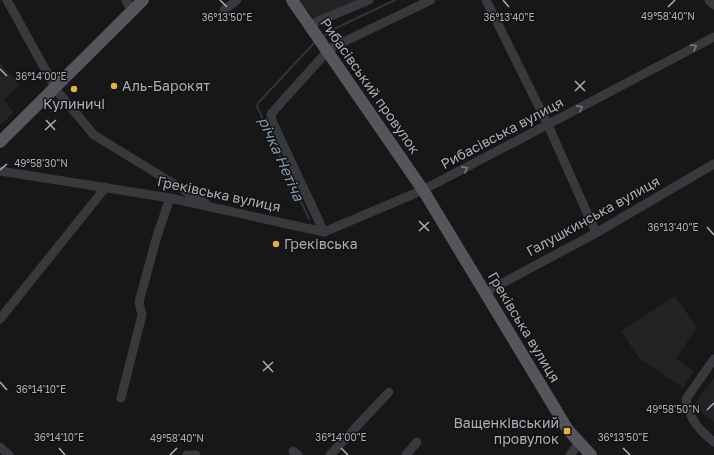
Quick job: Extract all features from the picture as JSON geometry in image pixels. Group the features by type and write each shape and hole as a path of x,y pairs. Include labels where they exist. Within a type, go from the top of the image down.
{"main road":[{"path":"0,142 143,0"},
{"name":"Рибасівський провулок","path":"292,0 427,188"},
{"name":"Греківська вулиця","path":"427,188 521,354 568,430 590,455"}],"street":[{"path":"7,0 55,87 72,111 94,135 212,207"},
{"path":"126,0 132,11"},
{"path":"224,10 237,0"},
{"path":"309,25 369,0"},
{"path":"427,188 324,232 272,121 271,114 333,47 431,0"},
{"path":"486,0 548,125 596,233"},
{"path":"709,0 714,5"},
{"name":"Рибасівська вулиця","path":"427,188 714,37"},
{"name":"Галушкинська вулиця","path":"486,292 596,233 714,164"},
{"name":"Греківська вулиця","path":"0,170 170,198 324,232"},
{"path":"0,319 106,187"},
{"path":"121,398 142,315 138,302 157,236 170,198"},
{"path":"714,359 686,399 688,410 698,430 714,442"},
{"path":"330,455 389,392"},
{"path":"406,455 417,442"},
{"path":"570,455 579,443"},
{"path":"0,447 9,455"},
{"path":"187,455 196,455"}],"shaded area":[{"path":"300,0 361,0 314,18"},
{"path":"0,63 19,85 4,100 14,112 0,126"},
{"path":"675,296 697,328 676,358 694,371 683,388 639,358 621,331"},
{"path":"714,378 714,422 693,406"}],"waterway":[{"name":"річка Нетіча","path":"322,37 336,28 395,0"},
{"name":"річка Нетіча","path":"309,219 257,106 258,103 315,42"}],"tram line":[{"path":"0,143 145,0"},
{"path":"293,0 425,189 569,430 592,455"}],"place":[{"name":"Аль-Барокят","path":"114,86"},
{"name":"Кулиничі","path":"74,89"},
{"name":"Греківська","path":"276,244"},
{"name":"Ващенківський провулок","path":"567,431"}]}
